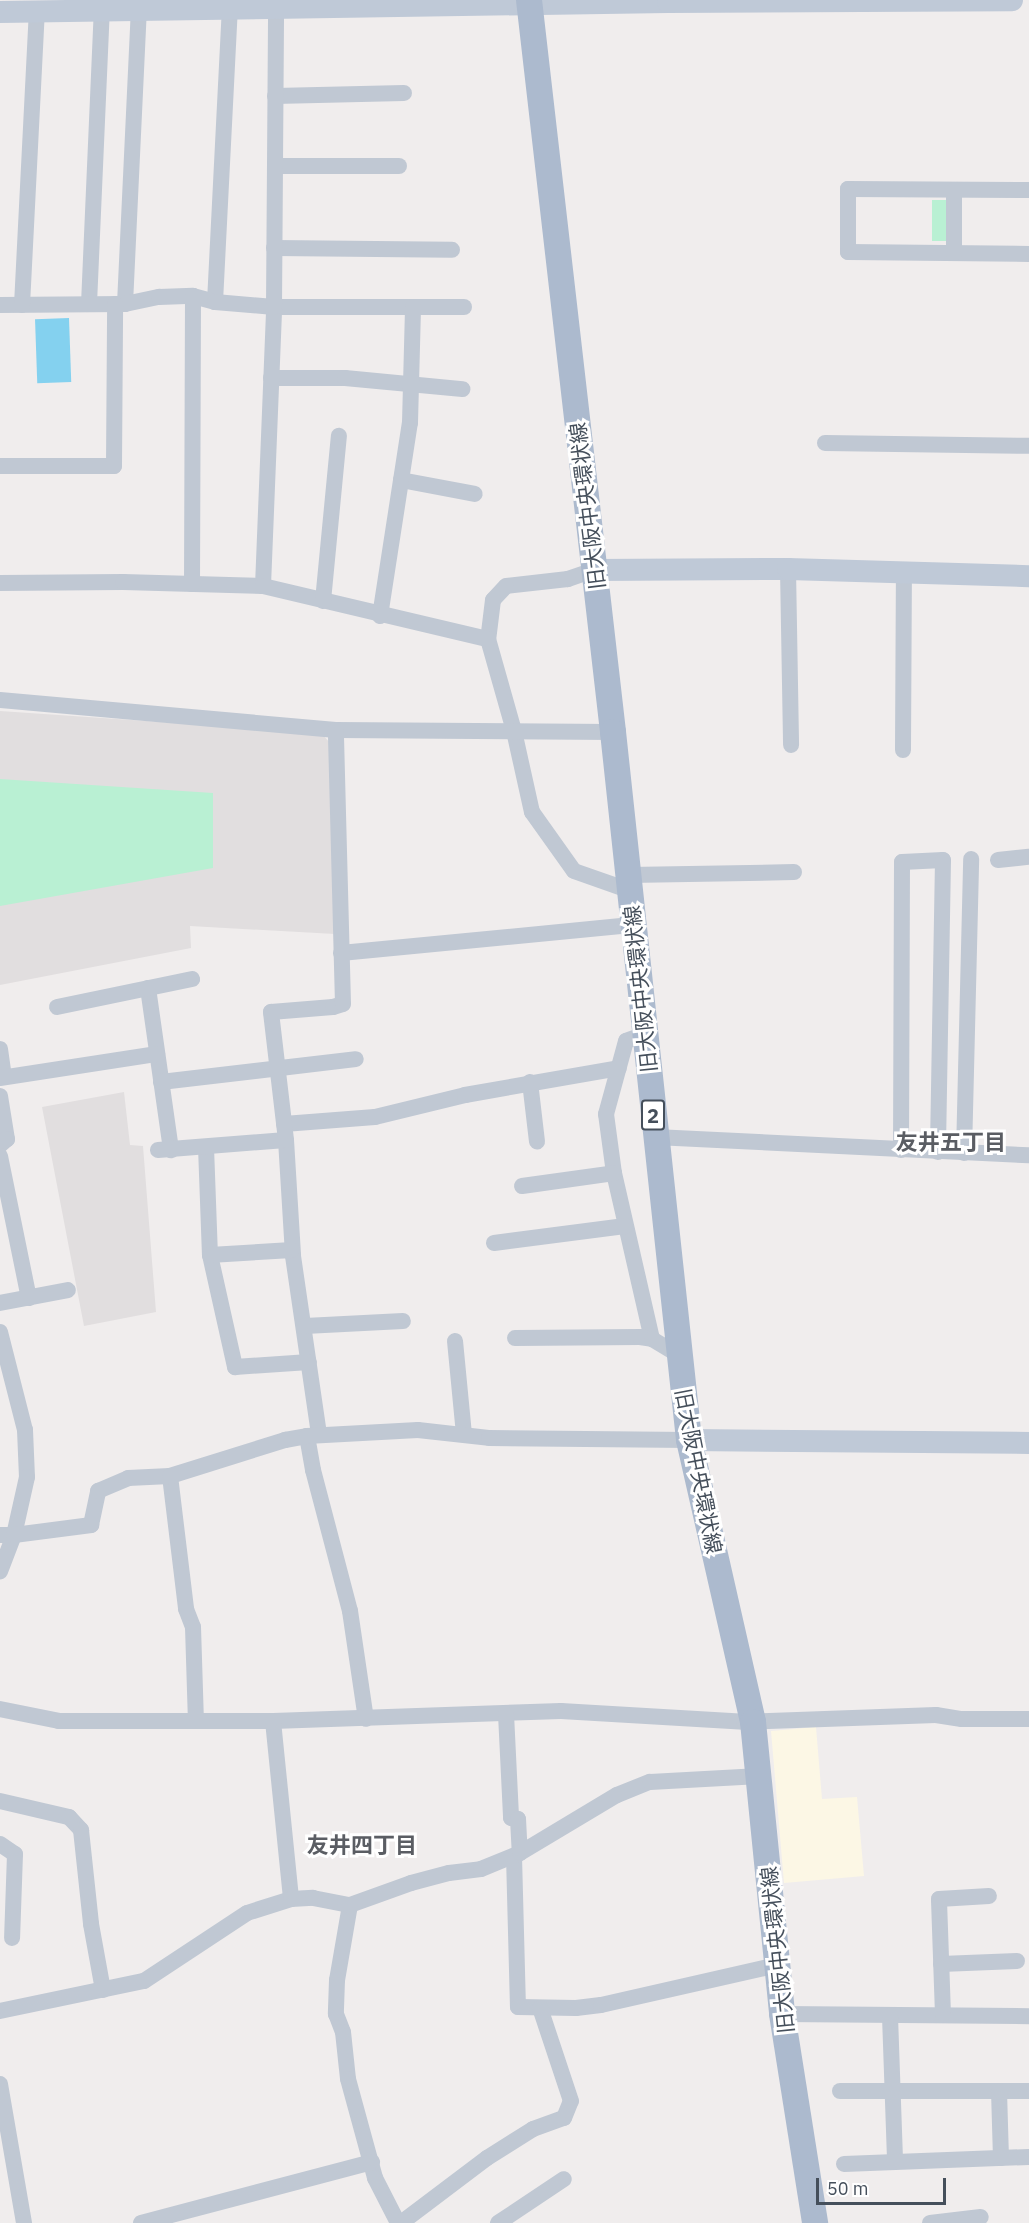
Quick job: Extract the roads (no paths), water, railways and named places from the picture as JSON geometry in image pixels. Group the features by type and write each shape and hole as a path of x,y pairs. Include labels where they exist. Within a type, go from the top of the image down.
{"main road":[{"name":"旧大阪中央環状線","path":"529,3 630,883 655,1137 689,1440 753,1722 782,2014 815,2223"}],"street":[{"path":"0,12 51,8 102,10 186,5 276,8 630,1 1012,0"},
{"path":"0,466 114,466 120,304 142,7"},
{"path":"22,305 51,8"},
{"path":"215,302 231,8"},
{"path":"263,586 274,307 276,8"},
{"path":"89,304 102,10"},
{"path":"275,96 404,93"},
{"path":"275,166 399,166"},
{"path":"1029,190 848,189 848,252 1029,254"},
{"path":"954,190 954,253"},
{"path":"274,248 452,250"},
{"path":"192,584 193,296"},
{"path":"0,305 120,304 159,297 193,296 215,302 274,307 464,307"},
{"path":"380,616 410,423 413,307"},
{"path":"271,378 345,378 410,386 462,389"},
{"path":"323,601 339,436"},
{"path":"825,443 1029,446"},
{"path":"401,480 475,494"},
{"path":"788,569 791,746"},
{"path":"794,872 630,883 574,871 532,812 514,731 488,639 493,600 506,586 568,579 594,570 788,569 1029,576"},
{"path":"903,750 904,573"},
{"path":"0,583 263,586 380,616 488,639"},
{"path":"0,700 336,730 613,732"},
{"path":"336,730 343,1004 333,1007 271,1012 285,1132 292,1250 309,1362 314,1470 350,1611 366,1719"},
{"path":"998,860 1029,857"},
{"path":"964,1153 970,859"},
{"path":"901,1150 902,862 943,860 938,1152"},
{"path":"341,953 634,925"},
{"path":"57,1007 192,979"},
{"path":"148,988 161,1082 164,1150 206,1147 375,1117 530,1082 619,1068"},
{"path":"645,1034 626,1041 606,1114 614,1173 652,1339"},
{"path":"0,1049 2,1078 157,1054"},
{"path":"161,1082 356,1059"},
{"path":"530,1082 537,1142"},
{"path":"0,1096 7,1138 0,1145"},
{"path":"655,1137 1029,1155"},
{"path":"206,1147 210,1256 235,1367 309,1362"},
{"path":"0,1156 29,1298"},
{"path":"522,1186 614,1173"},
{"path":"494,1243 625,1226"},
{"path":"210,1256 292,1250"},
{"path":"0,1303 68,1290"},
{"path":"305,1326 403,1321"},
{"path":"0,1332 6,1377 25,1430 27,1477 7,1535 0,1571"},
{"path":"515,1338 652,1339 679,1355"},
{"path":"455,1341 464,1435"},
{"path":"7,1535 91,1525 98,1491 128,1478 170,1476 285,1440 313,1436 418,1430 489,1438 1029,1443"},
{"path":"170,1476 186,1609 193,1627 196,1720"},
{"path":"0,1709 59,1721 273,1721 561,1711 753,1722 936,1715 962,1719 1029,1719"},
{"path":"506,1714 511,1818 518,1819 518,2007 576,2008 601,2005 777,1965"},
{"path":"273,1721 291,1899"},
{"path":"0,2011 144,1981 247,1913 291,1899 313,1898 350,1905 411,1883 449,1873 482,1869 517,1855 617,1796 650,1782 760,1776"},
{"path":"0,1801 69,1816 81,1830 90,1924 103,1990"},
{"path":"0,1844 15,1854 7,1864 12,1938"},
{"path":"943,2016 939,1899 989,1896"},
{"path":"350,1905 337,1980 336,2014 343,2032 348,2079 375,2178 399,2223 487,2158 533,2129 564,2118 571,2101 540,2008"},
{"path":"941,1964 1017,1961"},
{"path":"782,2014 1029,2016"},
{"path":"890,2016 895,2162"},
{"path":"0,2084 24,2223"},
{"path":"840,2091 1029,2091"},
{"path":"999,2091 1001,2158"},
{"path":"844,2164 1029,2157"},
{"path":"141,2223 372,2162"},
{"path":"498,2223 564,2179"},
{"path":"930,2223 981,2217"}],"water":[{"path":"69,318 71,382 37,383 35,319"}],"district":[{"name":"友井五丁目","path":"951,1142"},
{"name":"友井四丁目","path":"362,1845"}]}
